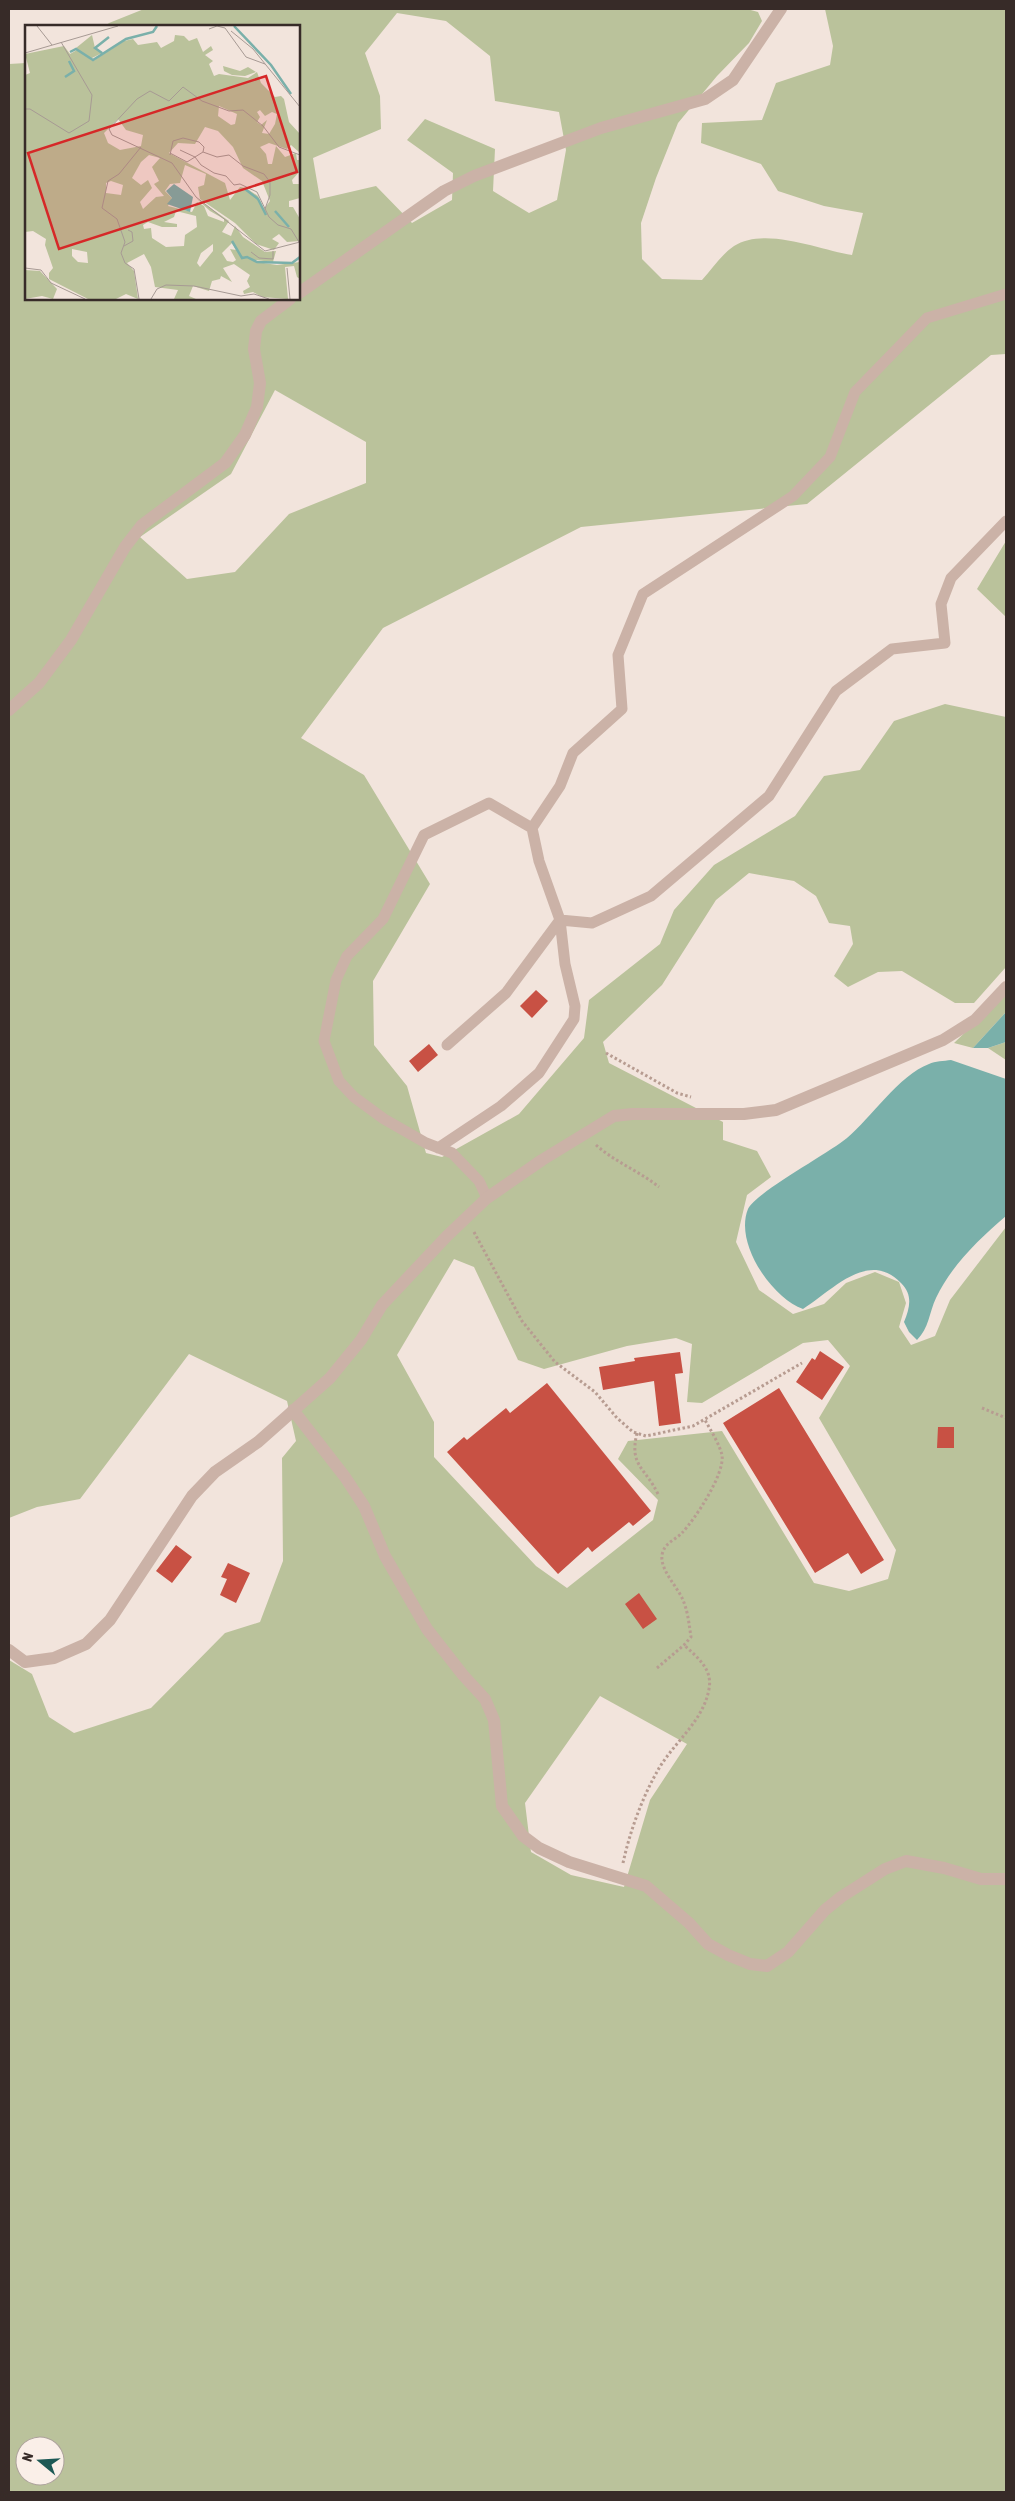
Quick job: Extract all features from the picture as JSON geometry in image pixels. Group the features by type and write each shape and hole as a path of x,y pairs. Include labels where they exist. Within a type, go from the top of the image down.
{"street":[{"path":"300,292 444,191 474,176 600,128 706,99 733,80 781,9"},
{"path":"9,710 39,682 70,640 124,547 142,525 225,463 245,435 258,407 260,383 254,349 256,331 261,321 289,300"},
{"path":"9,1650 25,1662 54,1658 86,1644 110,1620 192,1496 216,1472 258,1442 330,1378 360,1340 382,1305 466,1218 487,1198 542,1160 614,1116 632,1114 744,1114 776,1110 943,1040 975,1020 1006,987"},
{"path":"293,1410 345,1477 364,1506 385,1556 427,1629 463,1675 485,1699 494,1720 502,1806 523,1836 539,1848 569,1862 646,1886 689,1923 708,1944 750,1964 767,1966 788,1952 825,1910 841,1897 885,1869 906,1861 944,1868 981,1879 1006,1879"}],"lane":[{"path":"438,1148 501,1106 539,1073 574,1019 575,1006 565,964 560,920 539,862 532,828 560,786 573,753 622,709 618,655 643,594 793,496 830,457 855,392 927,318 1006,294"},
{"path":"560,920 592,924 651,896 769,796 836,691 892,649 944,643 941,604 951,578 1006,521"},
{"path":"487,1198 479,1181 452,1152 426,1143 384,1119 354,1096 339,1081 329,1060 324,1041 336,980 346,956 383,919 424,835 489,803 532,828"},
{"path":"447,1045 506,993 560,920"}],"path":[{"path":"606,1053 677,1094 694,1098"},
{"path":"585,1134 613,1159 646,1176 659,1188"},
{"path":"466,1218 528,1328 555,1362 595,1392 617,1418 637,1433 646,1436 693,1426 802,1363"},
{"path":"982,1408 1006,1418"},
{"path":"657,1668 691,1637 689,1616 682,1598 662,1560 662,1552 668,1544 682,1534 698,1512 717,1475 722,1456 705,1420"},
{"path":"637,1433 634,1447 636,1461 658,1494"},
{"path":"619,1878 627,1844 644,1797 667,1756 691,1727 702,1709 710,1688 706,1664 684,1645"}],"green space":[{"path":"144,9 747,9 758,12 762,21 749,43 717,76 678,123 656,178 641,223 642,259 662,279 702,280 730,249 747,240 761,238 793,241 852,255 863,213 824,206 778,191 761,164 701,143 702,123 762,120 776,83 830,65 833,46 825,9 1006,9 1006,354 991,355 807,504 581,527 383,628 301,738 364,775 430,884 373,981 374,1045 407,1086 426,1153 442,1157 519,1114 584,1038 589,1000 660,944 674,910 714,865 795,816 824,776 860,770 894,721 945,704 1006,717 1006,967 974,1003 955,1003 902,971 878,972 848,987 834,976 853,944 850,926 829,923 816,896 794,881 749,873 716,900 662,985 603,1042 609,1063 723,1122 723,1140 757,1151 771,1177 747,1195 736,1242 759,1290 793,1314 824,1304 846,1283 875,1272 899,1282 906,1303 899,1327 911,1345 935,1336 950,1300 1006,1227 1006,2492 9,2492 9,1660 32,1674 49,1717 74,1733 151,1708 225,1633 260,1622 283,1561 282,1458 296,1441 287,1401 189,1354 80,1499 37,1507 9,1518 9,64 25,63 25,300 300,300 300,25 106,25","holes":["397,13 446,21 490,56 495,101 559,112 566,150 557,200 529,213 493,191 495,149 425,119 407,140 453,173 452,200 412,223 376,186 320,199 313,158 381,129 380,96 365,53","275,390 366,442 366,483 289,514 235,572 187,579 140,537 231,474","454,1259 474,1267 518,1360 544,1369 627,1346 676,1338 692,1344 687,1402 702,1403 803,1343 828,1340 850,1366 819,1418 896,1550 888,1579 849,1591 814,1583 722,1431 628,1441 618,1459 658,1500 653,1520 567,1588 536,1566 434,1457 434,1422 397,1355","600,1696 687,1744 650,1800 624,1887 571,1875 531,1852 525,1803"]},
{"path":"1006,541 1006,617 977,589"},
{"path":"1006,993 1006,1012 973,1048 954,1043"},
{"path":"1006,1042 1006,1060 988,1048"}],"water":[{"path":"1006,1012 1006,1042 988,1048 973,1048"},
{"path":"951,1060 1006,1079 1006,1216 976,1244 949,1275 936,1298 924,1330 917,1340 909,1332 904,1322 909,1306 909,1297 905,1288 889,1274 876,1270 850,1276 803,1309 791,1303 779,1294 768,1281 751,1253 746,1237 745,1223 748,1209 764,1193 847,1138 907,1077 931,1063"}],"building":[{"path":"536,990 548,1001 532,1018 520,1006"},
{"path":"429,1044 438,1055 418,1072 409,1061"},
{"path":"820,1351 844,1367 822,1400 796,1382 812,1358 815,1360"},
{"path":"680,1352 683,1373 675,1374 681,1423 659,1426 654,1381 603,1390 599,1367 635,1361 634,1358"},
{"path":"547,1383 651,1511 633,1526 629,1522 592,1552 588,1547 558,1574 447,1452 464,1437 467,1440 506,1408 510,1413"},
{"path":"779,1388 884,1560 861,1574 848,1553 815,1573 723,1423"},
{"path":"938,1427 954,1427 954,1448 937,1448"},
{"path":"176,1545 192,1557 172,1583 156,1571"},
{"path":"228,1563 250,1573 236,1603 220,1595 227,1579 221,1577"},
{"path":"639,1593 657,1619 643,1629 625,1604"}]}
